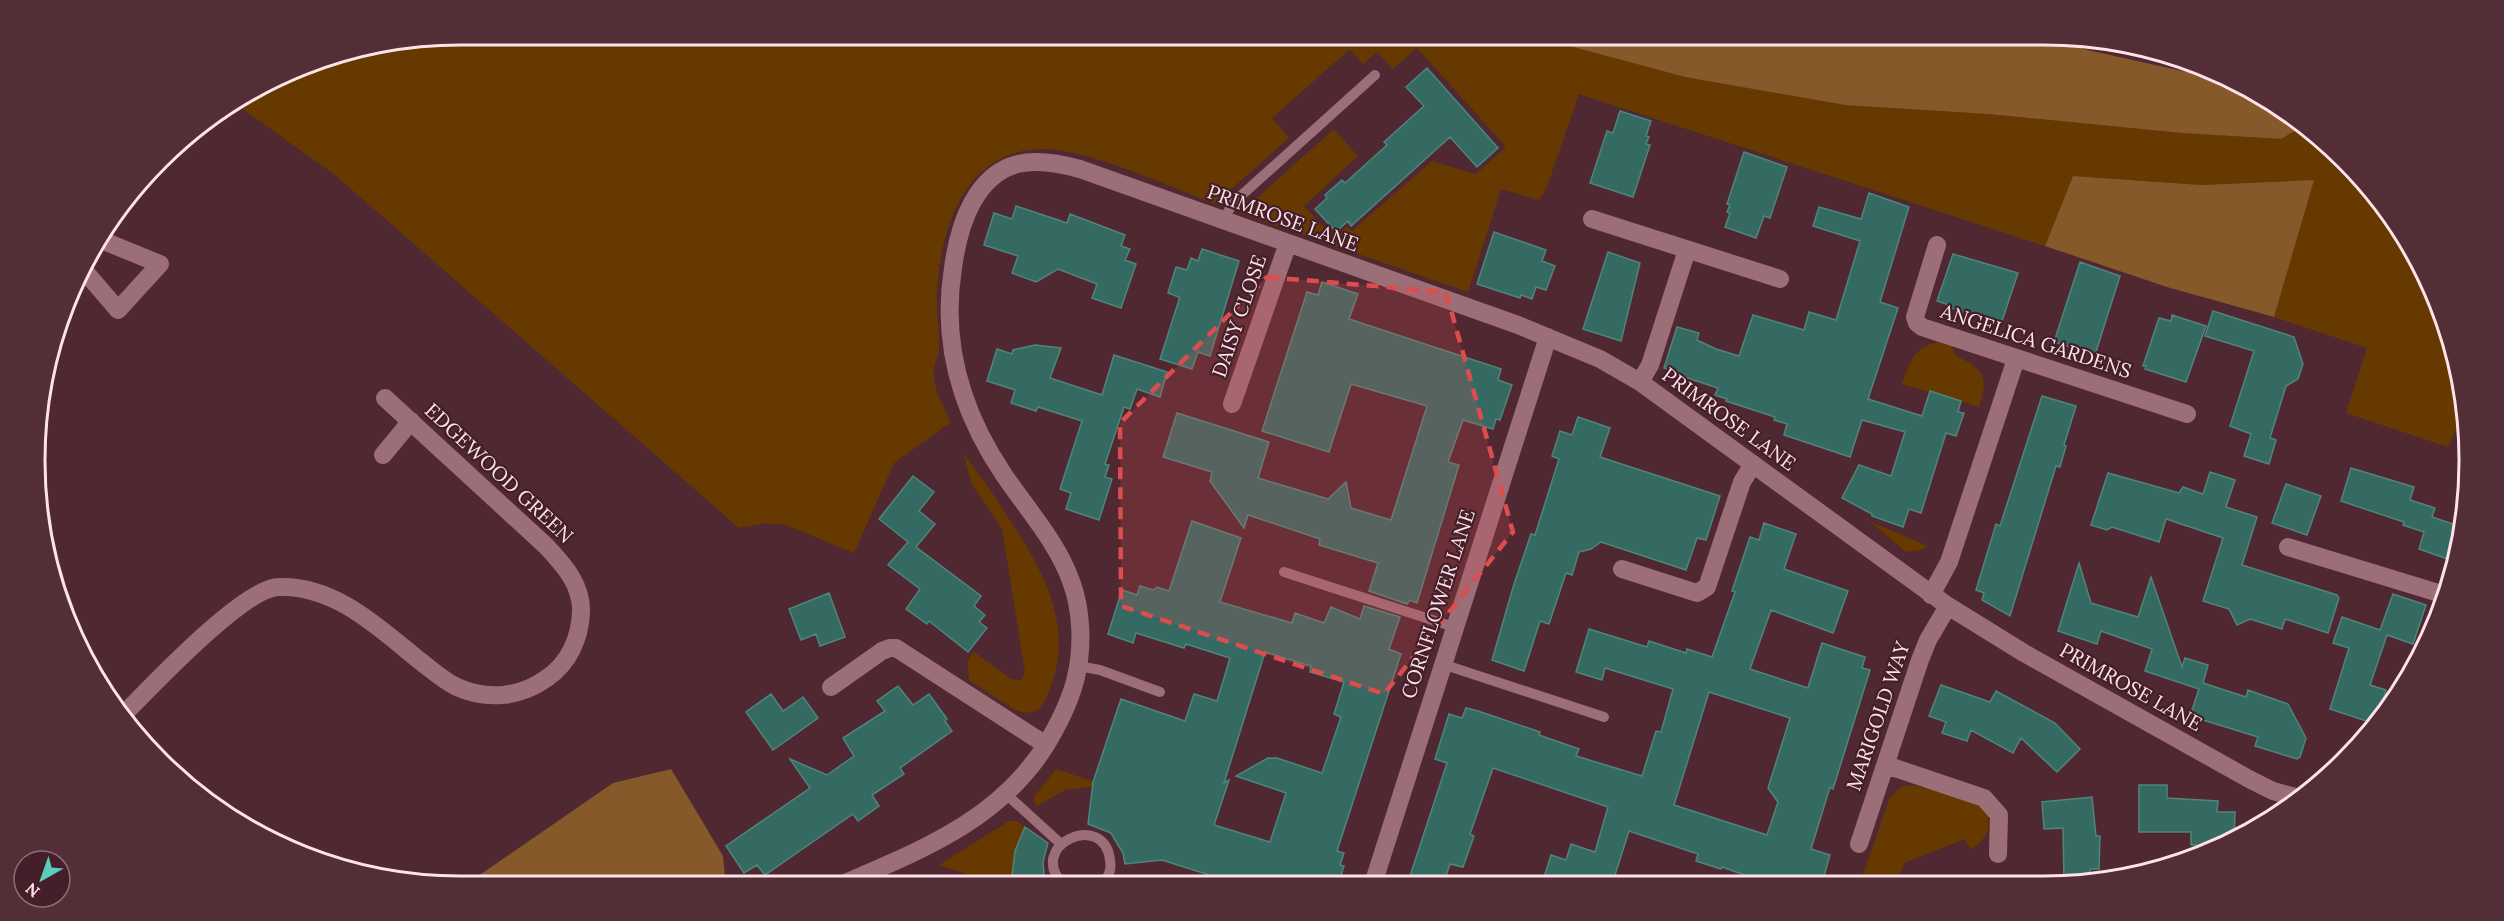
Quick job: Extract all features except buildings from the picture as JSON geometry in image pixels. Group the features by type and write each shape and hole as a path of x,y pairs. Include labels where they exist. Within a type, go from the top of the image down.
{"street":[{"name":"PRIMROSE LANE","path":"862,876 943,839 966,825 1006,794 1046,745 1066,707 1078,666 1080,630 1072,582 1051,542 988,450 963,396 950,340 951,281 960,232 977,194 990,179 1005,169 1023,162 1042,160 1080,169 1288,243 1548,337 1600,359 1640,382 1948,606 2024,653 2249,779 2273,791 2289,795"},
{"path":"1592,219 1780,279"},
{"path":"89,276 118,310 160,264 107,242"},
{"name":"DAISY CLOSE","path":"1232,404 1288,243"},
{"name":"ANGELICA GARDENS","path":"1937,245 1915,317 1917,323 1922,327 2187,414"},
{"path":"1640,382 1650,365 1687,250"},
{"name":"CORNFLOWER LANE","path":"1375,876 1548,337"},
{"path":"1931,595 1949,562 2016,359"},
{"name":"EDGEWOOD GREEN","path":"129,710 232,610 259,593 277,586 307,589 330,596 364,616 436,674 457,687 473,692 510,695 530,690 550,676 568,657 580,627 581,606 577,586 563,565 546,546 385,398"},
{"path":"383,455 411,421"},
{"path":"1622,569 1697,592 1707,587 1742,482 1753,464"},
{"path":"2288,547 2437,593"},
{"name":"MARIGOLD WAY","path":"1859,844 1920,660 1928,640 1948,606"},
{"path":"831,687 882,651 896,648 1046,745"},
{"path":"1886,765 1984,798 1993,805 2000,815 1998,854"}],"lane":[{"path":"1223,220 1233,203 1375,75"},
{"path":"1284,572 1454,627"},
{"path":"1442,664 1604,717"},
{"path":"1078,666 1100,670 1160,692"},
{"path":"1006,794 1061,844"},
{"path":"1057,876 1053,863 1055,853 1070,837 1083,835 1100,841 1106,848 1111,865 1108,876"}],"highlighted area":[{"path":"1267,277 1446,292 1513,532 1384,694 1121,606 1120,423"}],"shaded area":[{"path":"460,45 1569,45 1685,77 1845,105 1988,114 2182,133 2281,139 2295,131 2317,148 2356,187 2389,230 2403,253 2437,327 2451,379 2457,426 2448,447 2346,413 2367,348 2274,317 2313,180 2201,185 2073,176 2045,246 1579,94 1547,187 1539,200 1501,189 1468,292 1240,213 1334,129 1358,156 1304,206 1334,238 1347,227 1352,231 1432,161 1476,174 1506,147 1417,48 1393,69 1377,52 1363,64 1350,49 1272,118 1289,138 1213,203 1126,169 1058,150 1039,149 1013,154 992,164 975,178 952,218 945,241 937,289 939,349 934,377 939,397 951,422 894,463 854,553 786,525 765,523 739,528 335,175 241,108 301,77 353,59 406,49"},
{"path":"1566,45 2077,47 2194,74 2251,101 2295,131 2281,139 2182,133 1988,114 1845,105 1685,77"},
{"path":"2073,176 2201,185 2314,180 2274,317 2167,287 2045,246"},
{"path":"1938,342 1952,346 1956,356 1973,365 1982,375 1984,388 1979,407 1902,384 1910,363 1918,352 1923,347"},
{"path":"963,453 992,492 1034,559 1052,602 1059,648 1047,696 1042,706 1035,711 1026,713 1015,710 969,680 967,661 974,652 1011,679 1021,680 1025,672 1002,529 972,484"},
{"path":"1869,521 1928,546 1921,550 1906,552"},
{"path":"671,769 723,856 725,876 479,876 481,874 613,783"},
{"path":"1056,769 1104,785 1065,790 1037,806 1033,798"},
{"path":"1910,785 1924,788 1977,805 1988,816 1986,835 1971,850 1965,839 1904,863 1899,876 1862,876 1890,797 1901,787"},
{"path":"1009,821 1017,821 1025,827 1017,856 1017,876 973,876 939,865"}]}
